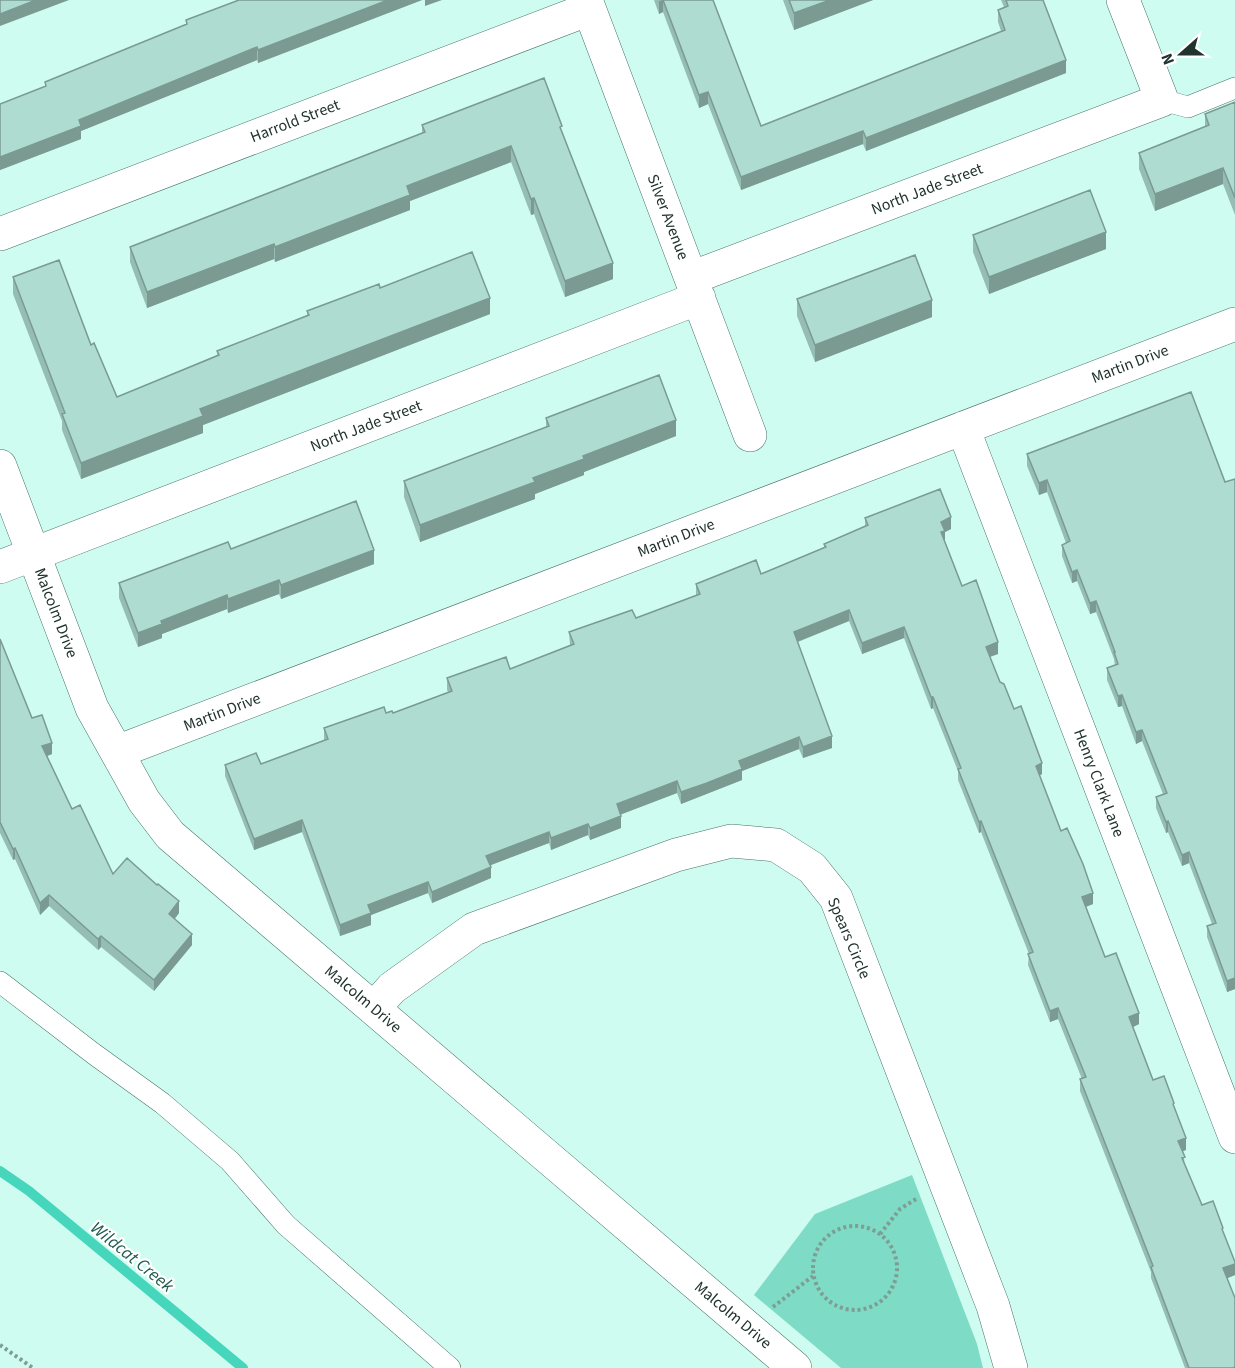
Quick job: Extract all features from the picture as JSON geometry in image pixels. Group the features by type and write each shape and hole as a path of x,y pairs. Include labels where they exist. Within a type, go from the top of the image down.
{"street":[{"path":"1123,0 1162,100"},
{"name":"Harrold Street","path":"0,234 588,4"},
{"name":"Silver Avenue","path":"588,4 750,435"},
{"name":"North Jade Street","path":"0,567 1162,100"},
{"name":"Martin Drive","path":"117,752 963,428 1232,334"},
{"name":"Henry Clark Lane","path":"963,428 1235,1137"},
{"name":"Malcolm Drive","path":"0,466 92,708 144,801 170,835 795,1368"},
{"name":"Spears Circle","path":"374,1008 393,988 474,929 676,855 731,841 776,845 812,868 836,898 993,1306 1011,1368"}],"lane":[{"path":"1162,100 1188,107 1235,88"},
{"path":"0,982 162,1103 230,1161 286,1225 450,1368"}],"path":[{"path":"880,1234 900,1209 945,1181"},
{"path":"852,1226 866,1227 880,1234 891,1245 896,1258 897,1273 893,1287 884,1299 872,1308 858,1311 843,1310 830,1303 820,1292 813,1276 813,1262 818,1248 827,1236 852,1226"},
{"path":"749,1329 813,1276"},
{"path":"0,1345 33,1368"}],"green space":[{"path":"912,1175 977,1344 983,1368 841,1368 754,1295 815,1214"}],"building":[{"path":"0,0 36,0 0,14"},
{"path":"239,0 388,0 258,50 257,47 79,120 81,126 0,157 0,104 46,86 45,82 187,24 186,20"},
{"path":"663,0 713,0 761,126 1005,30 998,10 1008,6 1006,0 1043,0 1066,60 866,138 863,131 741,177 708,92 699,95"},
{"path":"789,0 830,0 794,13"},
{"path":"544,78 562,126 560,127 613,263 565,281 534,198 531,199 511,146 407,186 410,195 275,247 274,244 147,292 130,247 425,132 422,125"},
{"path":"1235,102 1235,198 1223,168 1155,194 1139,153 1209,125 1205,114"},
{"path":"1090,190 1106,232 989,277 973,235"},
{"path":"472,252 490,298 200,409 203,416 81,463 62,414 65,413 13,277 59,260 91,345 94,343 117,397 219,355 217,351 309,315 307,311 379,284 380,288"},
{"path":"915,255 932,300 815,345 797,299"},
{"path":"659,375 676,420 583,456 584,459 533,478 535,482 420,525 404,481 549,426 546,418"},
{"path":"1191,392 1225,482 1235,479 1235,978 1227,981 1207,926 1216,923 1189,852 1182,855 1156,797 1167,793 1142,730 1136,732 1122,695 1118,696 1107,668 1118,664 1096,601 1090,603 1077,570 1072,572 1062,545 1070,541 1047,480 1039,483 1027,454"},
{"path":"940,489 951,517 941,522 945,531 941,532 962,586 976,580 998,642 986,647 1014,709 1021,706 1042,763 1036,766 1061,831 1067,828 1093,893 1082,897 1105,957 1116,953 1139,1013 1129,1017 1153,1080 1164,1076 1174,1103 1186,1138 1178,1141 1185,1157 1182,1158 1202,1205 1213,1201 1235,1262 1223,1268 1235,1298 1235,1367 1233,1368 1189,1368 1151,1267 1153,1266 1080,1079 1086,1077 1058,1008 1050,1011 1028,954 1033,952 981,821 979,822 958,769 961,768 904,627 862,643 849,610 794,632 832,736 803,747 799,737 739,761 742,769 707,783 681,792 677,781 617,804 621,816 590,828 588,824 551,838 549,832 486,856 491,867 432,892 428,882 368,905 371,913 340,925 302,820 254,839 225,765 256,753 261,764 328,739 324,728 384,707 386,713 392,711 393,713 452,691 447,678 506,657 510,669 574,644 569,632 632,610 636,618 700,594 696,584 756,560 761,574 826,547 824,544 868,525 865,518"},
{"path":"356,501 374,550 281,585 279,580 228,599 227,595 161,621 162,624 138,633 119,583 228,542 231,549"},
{"path":"0,639 32,718 42,715 52,743 42,746 72,809 80,805 113,874 127,858 179,901 169,914 192,934 154,980 101,936 98,939 49,895 40,903 15,848 13,849 0,822"}],"waterway":[{"name":"Wildcat Creek","path":"0,1171 29,1191 243,1368"}]}
